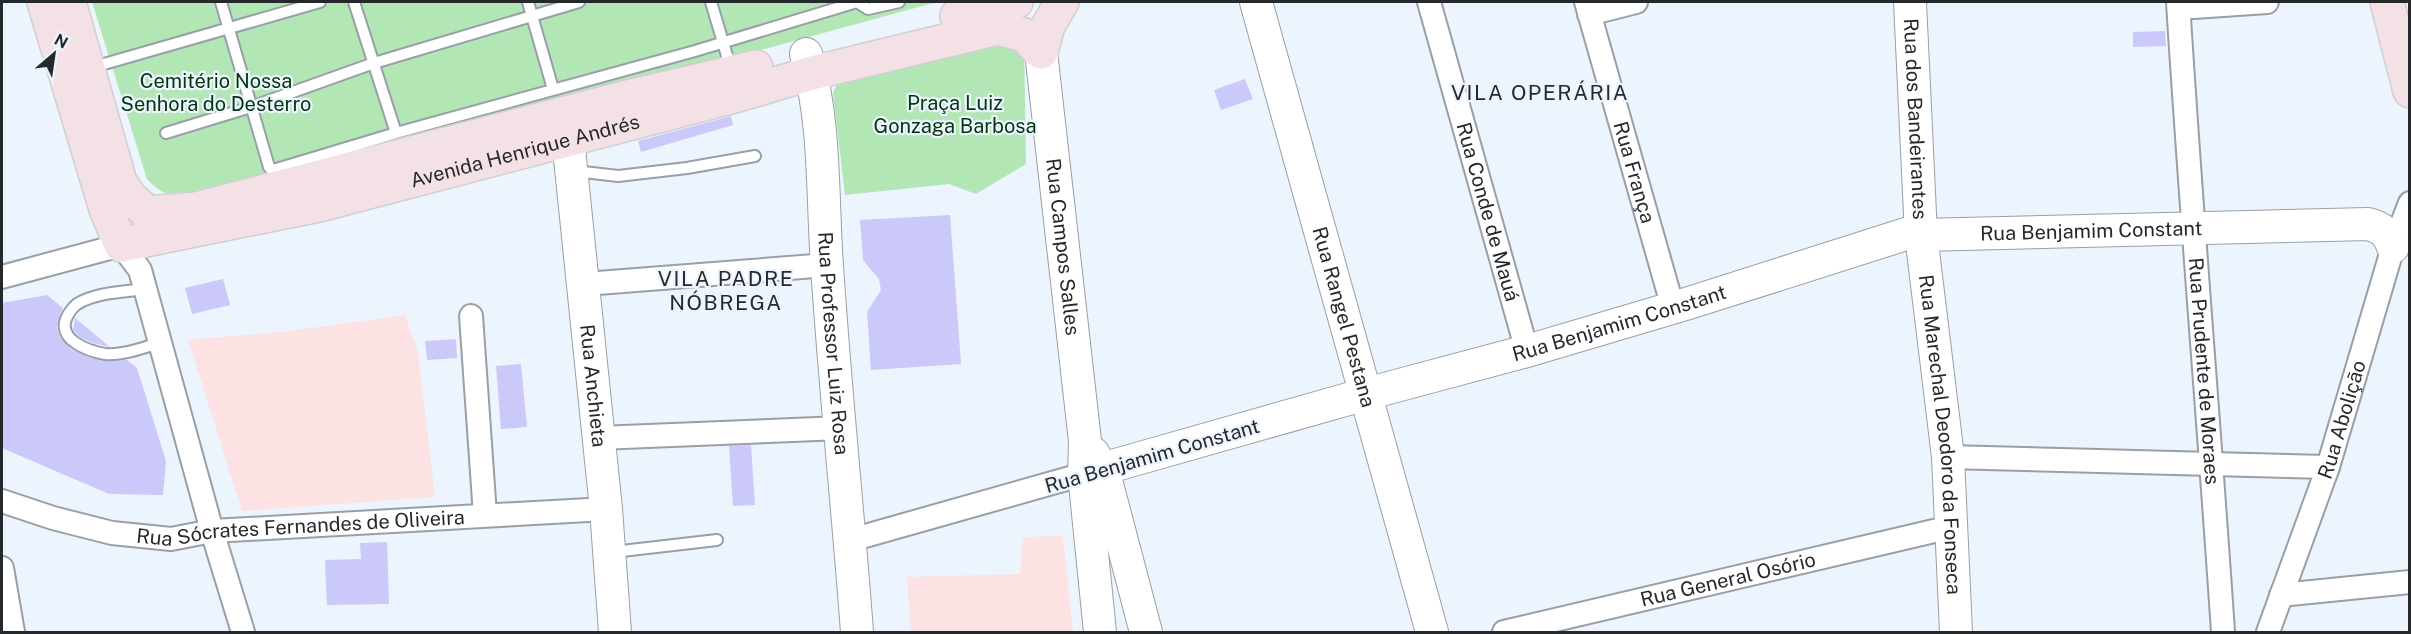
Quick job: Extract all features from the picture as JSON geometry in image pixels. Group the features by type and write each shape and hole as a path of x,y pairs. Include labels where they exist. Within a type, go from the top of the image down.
{"main road":[{"path":"44,2 106,209 136,268"},
{"path":"69,2 120,182 152,225"},
{"name":"Avenida Henrique Andrés","path":"136,268 152,225 196,209 312,193 568,139 738,95 809,64 1016,2"},
{"path":"1041,52 1048,26 1062,2"},
{"name":"Rua Rangel Pestana","path":"1256,2 1432,633"},
{"name":"Rua dos Bandeirantes","path":"1910,2 1921,235"},
{"path":"2387,2 2409,91"},
{"name":"Avenida Henrique Andrés","path":"312,193 632,96 998,28 1024,35 1041,52"},
{"name":"Rua Campos Salles","path":"1041,52 1085,441 1093,472 1100,633"},
{"name":"Rua Professor Luiz Rosa","path":"809,64 821,142 827,265 857,633"},
{"path":"568,139 574,124 613,108 632,96"},
{"name":"Rua Anchieta","path":"568,139 585,284 615,633"},
{"name":"Rua Benjamim Constant","path":"1093,472 1366,394 1527,351 1673,308 1908,233 1921,235 2368,224 2381,228 2389,235 2393,247"},
{"name":"Rua Marechal Deodoro da Fonseca","path":"1921,235 1948,457 1956,633"},
{"path":"1093,472 1146,633"},
{"path":"1112,633 1130,628 1138,633"}],"street":[{"name":"Rua Conde de Mauá","path":"1429,2 1527,351"},
{"path":"1587,8 1636,2"},
{"path":"2179,5 2268,2"},
{"name":"Rua Prudente de Moraes","path":"2179,5 2192,229 2212,464 2223,633"},
{"name":"Rua França","path":"1587,8 1673,308"},
{"name":"Rua Abolição","path":"2268,633 2328,467 2393,247 2409,203"},
{"path":"585,284 827,265"},
{"name":"Avenida Henrique Andrés","path":"2,277 136,268"},
{"path":"136,268 160,343 243,633"},
{"path":"471,316 485,515"},
{"path":"599,438 841,428"},
{"path":"1948,457 2328,467"},
{"name":"Rua Benjamim Constant","path":"851,540 1093,472"},
{"name":"Rua Sócrates Fernandes de Oliveira","path":"2,501 53,518 112,533 171,539 212,531 606,509"},
{"name":"Rua General Osório","path":"1504,633 1951,527"},
{"path":"2,568 14,633"},
{"path":"2281,595 2409,582"}],"lane":[{"path":"221,2 269,167 273,170 396,133 722,43 857,2 868,9 899,2"},
{"path":"89,68 320,2"},
{"path":"354,2 396,133"},
{"path":"528,2 553,89"},
{"path":"166,133 251,107 374,63 579,2"},
{"path":"711,2 728,59"},
{"path":"572,171 618,176 687,168 755,156"},
{"path":"136,268 102,295 76,304 67,316 63,327 67,336 80,345 106,354 160,343"},
{"path":"609,553 717,540"}],"shaded area":[{"path":"405,315 418,352 435,497 242,511 188,340 290,331"},
{"path":"1063,536 1073,632 911,632 907,577 1020,574 1023,537"}],"green space":[{"name":"Cemitério Nossa Senhora do Desterro","path":"92,2 937,2 728,59 189,195 181,195 165,193 147,179"},
{"name":"Praça Luiz Gonzaga Barbosa","path":"1024,38 1026,164 976,194 949,184 845,195 833,93 839,80"}],"building":[{"path":"2165,31 2166,46 2133,47 2133,32"},
{"path":"1245,79 1253,99 1221,110 1214,90"},
{"path":"731,116 733,125 641,152 638,141"},
{"path":"950,215 961,364 871,370 867,312 881,290 879,279 863,260 860,220"},
{"path":"223,279 230,305 192,314 185,288"},
{"path":"47,295 63,308 57,328 60,337 71,349 104,361 127,360 137,368 166,461 163,495 109,494 2,448 2,303"},
{"path":"75,318 110,347 80,337 73,330"},
{"path":"456,339 457,358 427,360 425,341"},
{"path":"521,364 527,427 501,429 496,366"},
{"path":"751,445 755,505 733,506 729,446"},
{"path":"387,542 389,604 327,605 325,560 361,559 360,543"}],"district":[{"name":"VILA OPERÁRIA","path":"1540,93"},
{"name":"VILA PADRE NÓBREGA","path":"726,291"}]}
